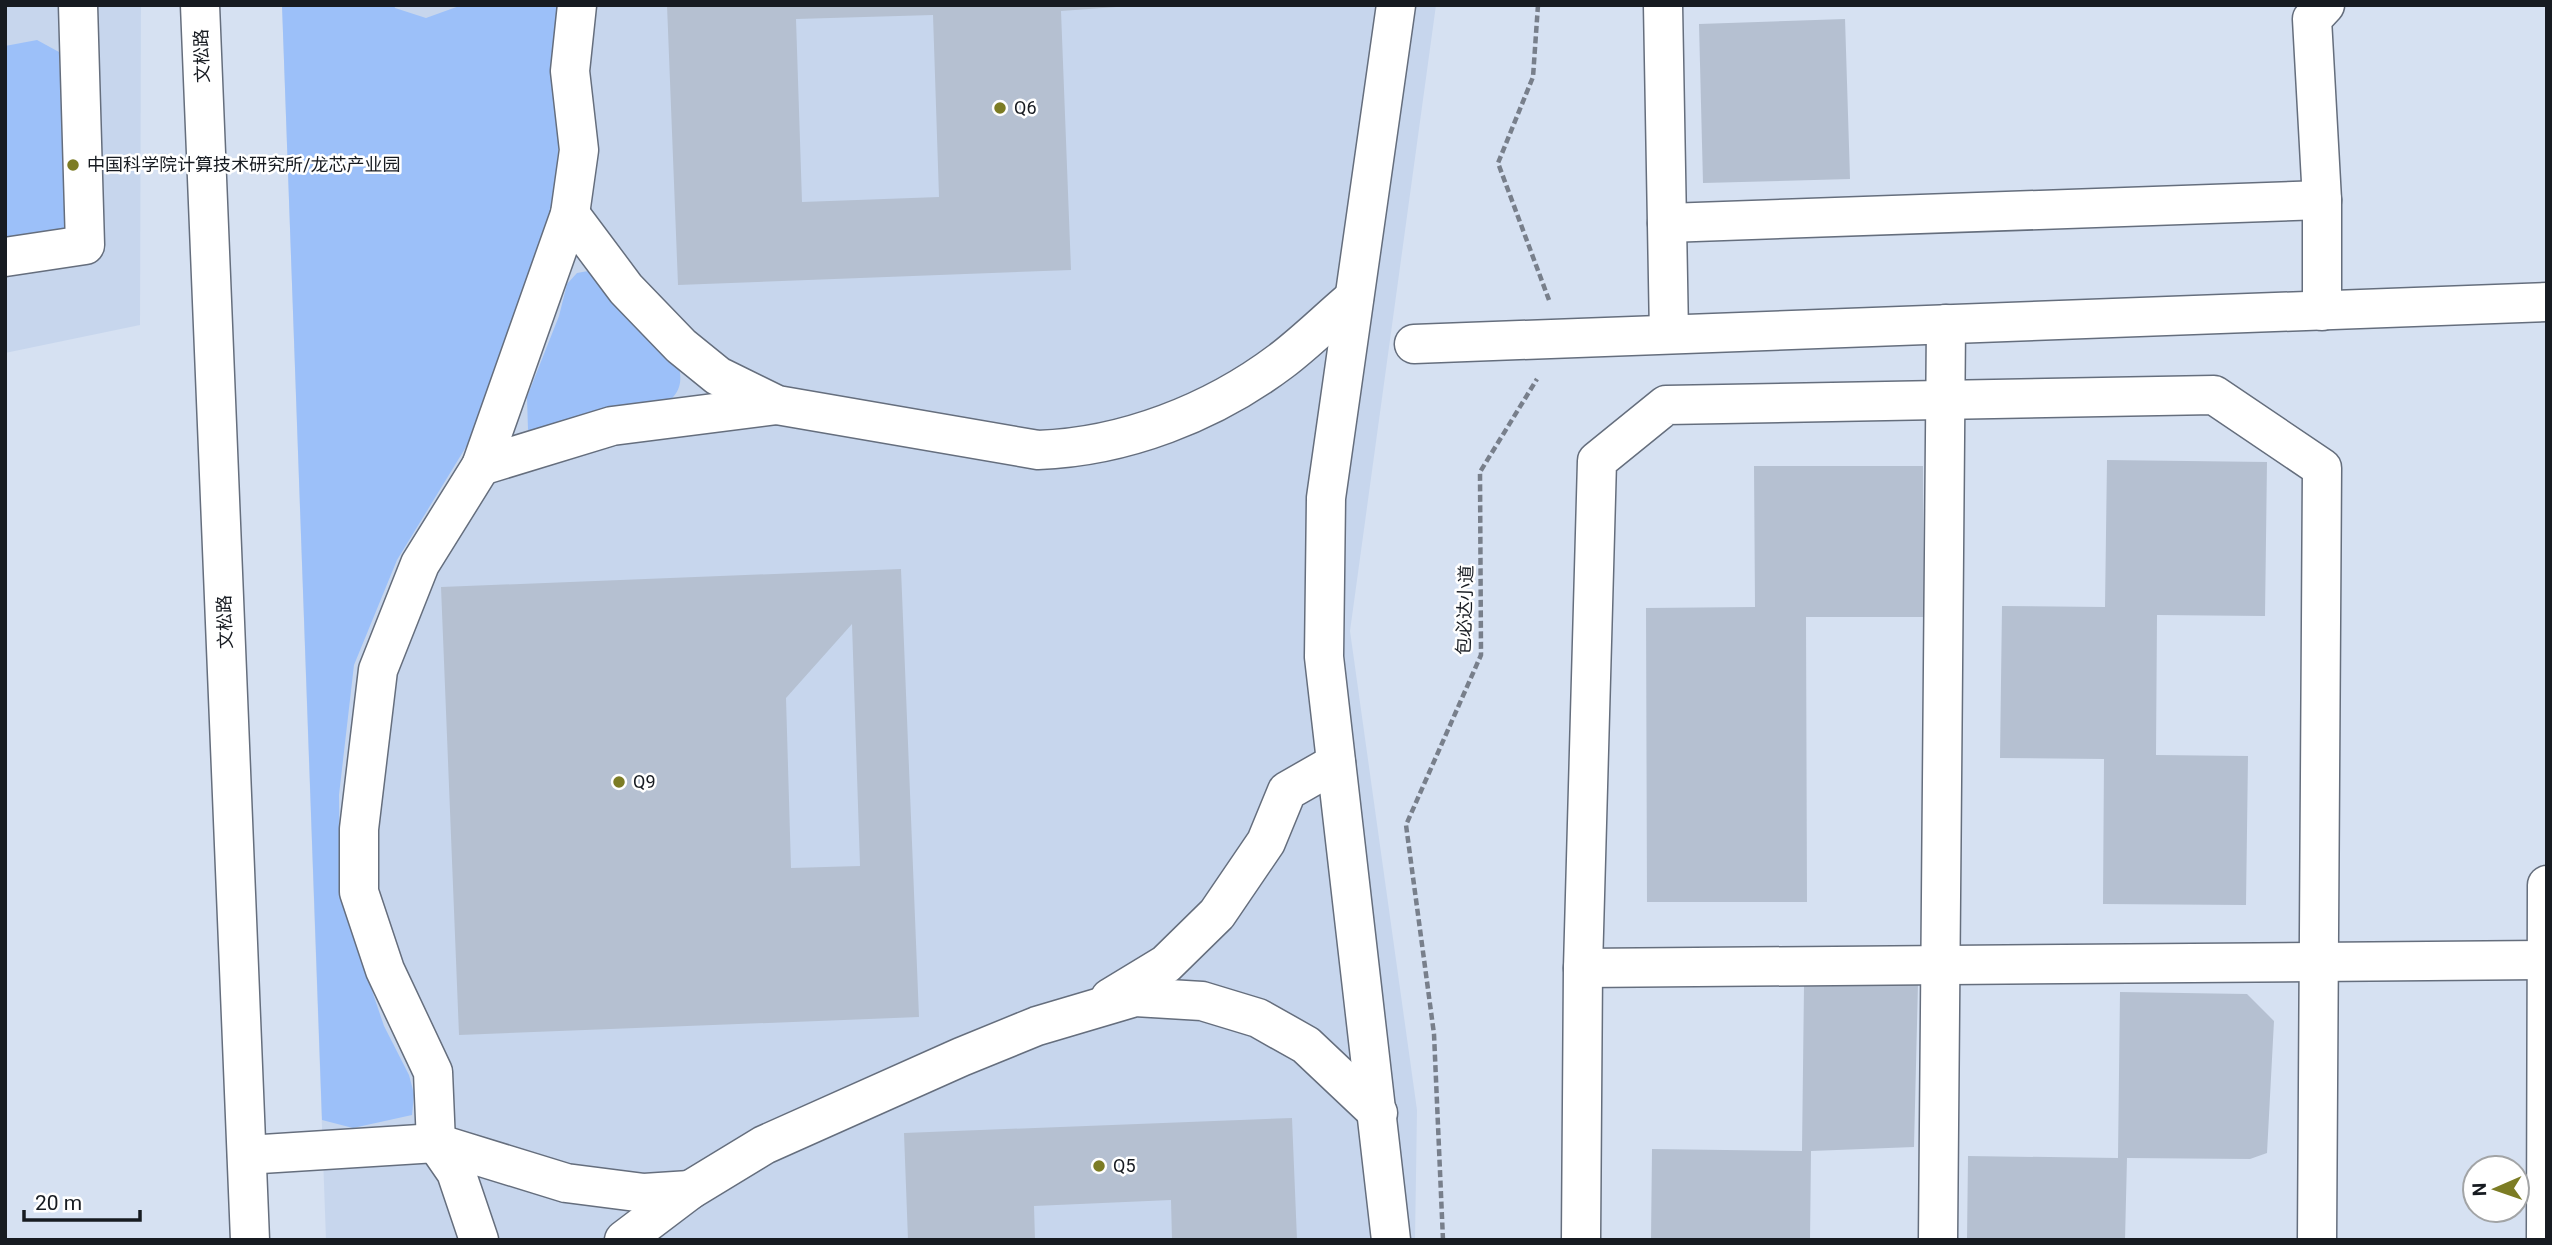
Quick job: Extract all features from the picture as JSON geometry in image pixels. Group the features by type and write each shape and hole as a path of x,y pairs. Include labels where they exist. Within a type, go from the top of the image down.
{"street":[{"path":"5,257 85,245 78,5"},
{"name":"文松路","path":"200,5 250,1240"},
{"path":"479,1240 456,1172 436,1143 433,1072 385,970 359,892 359,829 378,670 420,564 481,466 570,214 579,150 570,71 577,5"},
{"path":"1391,1240 1324,657 1326,498 1396,5"},
{"path":"1663,5 1669,334"},
{"path":"2322,311 2322,200 2312,19 2325,5"},
{"path":"1667,223 2322,200"},
{"path":"570,214 626,289 681,346 718,376 777,405 1038,450 1072,449 1124,438 1199,410 1280,362 1354,298"},
{"path":"1414,344 2547,302"},
{"path":"1938,1240 1946,324"},
{"path":"1581,1240 1583,968 1598,461 1666,405 2214,395 2322,468 2317,1240"},
{"path":"481,466 612,426 777,405"},
{"path":"1091,1009 1166,964 1217,914 1266,842 1287,791 1336,763"},
{"path":"2546,1240 2547,885"},
{"path":"1583,968 2546,960"},
{"path":"624,1240 690,1190 764,1144 1037,1026 1135,997 1202,1001 1258,1018 1306,1045 1378,1113"},
{"path":"247,1155 436,1143 566,1183 644,1193 690,1190"}],"path":[{"path":"1538,5 1533,77 1498,163 1563,338"},
{"name":"包必达小道","path":"1443,1240 1434,1034 1406,825 1481,655 1480,472 1563,338"}],"shaded area":[{"name":"中国科学院计算技术研究所/龙芯产业园","path":"5,5 141,5 140,325 5,353"},
{"path":"282,5 1436,5 1350,631 1417,1110 1415,1240 326,1240"},
{"path":"282,5 394,5 395,8 426,18 462,5 559,5 560,130 555,187 545,236 469,442 397,560 354,665 339,795 340,896 384,1026 409,1075 414,1094 412,1115 353,1128 322,1120"},
{"path":"37,40 59,52 67,227 5,243 5,46"},
{"path":"600,272 614,297 641,332 676,357 680,370 679,387 668,402 543,433 528,430 527,397 559,316 567,284 577,273"}],"building":[{"name":"Q6","path":"667,5 1144,5 1061,11 1071,270 678,285","holes":["933,15 939,197 802,202 796,19"]},
{"path":"1845,19 1850,179 1703,183 1699,24"},
{"path":"2107,460 2267,462 2265,616 2157,615 2156,755 2248,756 2246,905 2103,904 2104,759 2000,758 2002,606 2105,607"},
{"path":"1754,466 1923,466 1924,617 1806,617 1807,902 1647,902 1646,608 1755,607"},
{"name":"Q9","path":"901,569 919,1017 459,1035 441,587","holes":["852,624 860,866 791,868 786,698"]},
{"path":"1884,979 1918,984 1914,1147 1811,1151 1810,1240 1651,1240 1652,1149 1802,1151 1804,986"},
{"path":"2120,992 2247,994 2274,1021 2267,1153 2250,1159 2127,1158 2125,1240 1967,1240 1968,1156 2118,1158"},
{"name":"Q5","path":"1292,1118 1297,1240 1172,1240 1171,1200 1034,1206 1035,1240 908,1240 904,1133"}],"place":[{"name":"Q6","path":"1000,108"},
{"name":"中国科学院计算技术研究所/龙芯产业园","path":"73,165"},
{"name":"Q9","path":"619,782"},
{"name":"Q5","path":"1099,1166"}]}
